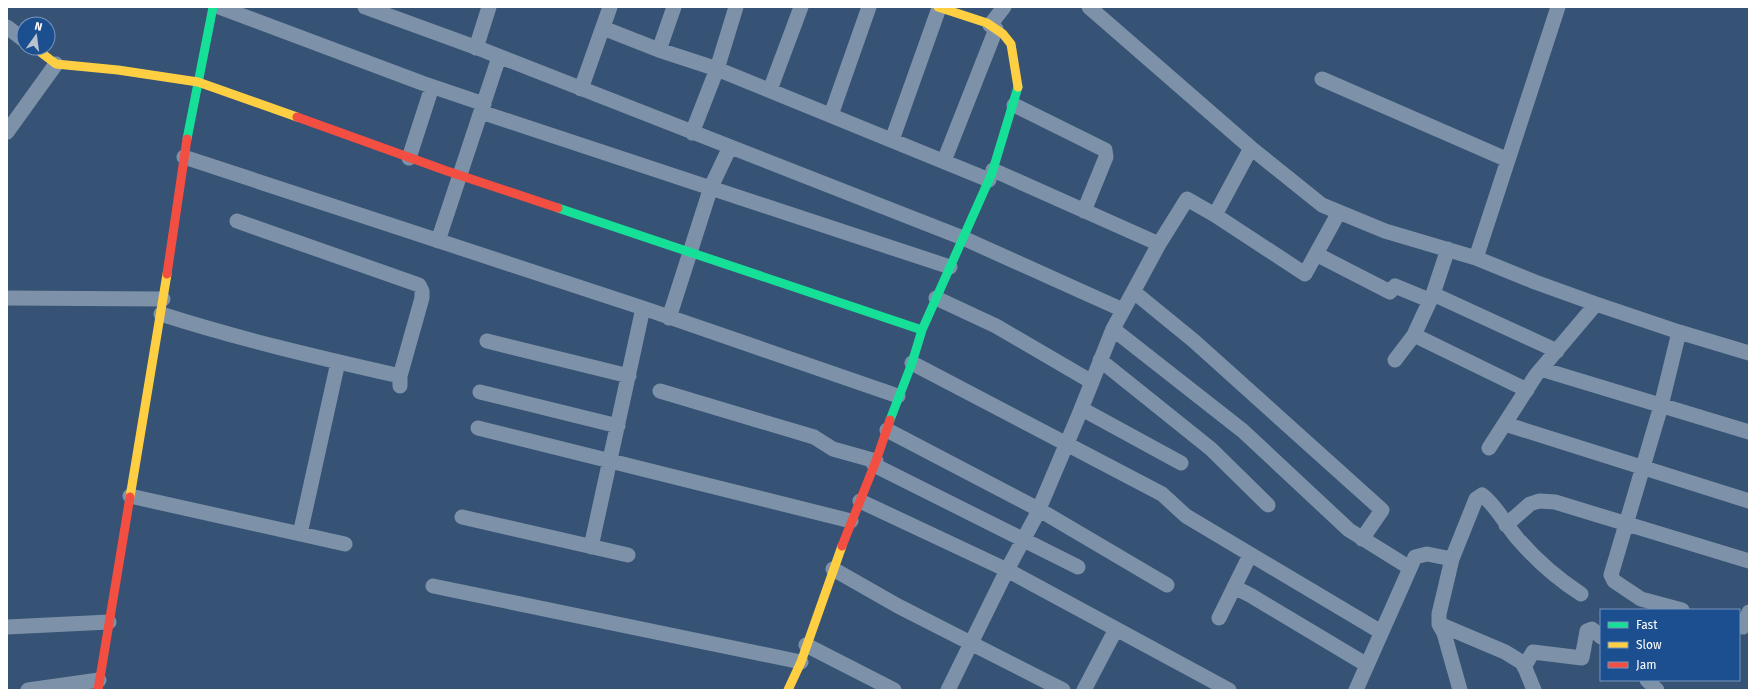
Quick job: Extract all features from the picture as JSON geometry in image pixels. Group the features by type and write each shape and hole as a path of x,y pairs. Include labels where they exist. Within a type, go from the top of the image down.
{"street":[{"path":"28,690 98,685 161,314 184,157 212,7"},
{"path":"219,7 432,87 482,108 950,267"},
{"path":"365,7 476,48 692,133 730,146 963,238 1122,310"},
{"path":"476,48 489,7"},
{"path":"582,89 610,7"},
{"path":"659,50 674,7"},
{"path":"692,133 717,69 736,7"},
{"path":"770,90 801,7"},
{"path":"831,115 869,7"},
{"path":"792,688 833,569 875,463 898,396 912,364 922,330 991,175 1014,105 1019,84 1011,44 1003,34 993,27 939,7 892,140"},
{"path":"944,161 993,27 1004,7"},
{"path":"1089,7 1251,148 1322,205 1385,231 1476,258 1535,282 1596,304 1679,332 1749,352"},
{"path":"1476,258 1558,7"},
{"path":"7,27 16,34"},
{"path":"603,28 659,50 717,69 944,161 991,175 1084,211 1159,244"},
{"path":"46,56 56,64 118,70 198,82 460,176 922,330"},
{"path":"438,241 499,57"},
{"path":"7,132 56,64"},
{"path":"1322,79 1508,160"},
{"path":"409,158 432,87"},
{"path":"1014,105 1105,150 1106,157 1084,211"},
{"path":"668,318 691,252 711,187 730,146"},
{"path":"1215,215 1251,148"},
{"path":"184,157 643,308 668,318 898,396"},
{"path":"948,690 1038,509 1082,409 1100,360 1122,310 1134,292 1159,244 1187,199 1215,215 1305,274 1339,212"},
{"path":"161,314 338,362 400,381 422,298 422,291 419,285 237,221"},
{"path":"1395,360 1414,335 1431,297 1448,250"},
{"path":"1316,254 1390,292 1395,286 1431,297 1557,351"},
{"path":"1134,292 1194,341 1382,510 1362,539"},
{"path":"7,298 163,299"},
{"path":"936,298 996,326 1092,382"},
{"path":"1489,448 1541,370 1596,304"},
{"path":"591,547 643,308"},
{"path":"1113,329 1243,431 1349,530 1410,568"},
{"path":"1678,609 1641,599 1612,578 1611,575 1661,406 1679,332"},
{"path":"1414,335 1527,390"},
{"path":"488,341 629,376"},
{"path":"1100,360 1211,449 1268,505"},
{"path":"300,534 338,362"},
{"path":"912,364 1067,443 1162,494 1186,516 1381,632"},
{"path":"1541,370 1749,432"},
{"path":"660,391 814,437 833,449 875,463 1078,567"},
{"path":"480,392 618,426"},
{"path":"1082,409 1181,463"},
{"path":"1504,424 1643,468 1748,499"},
{"path":"478,428 851,521"},
{"path":"886,430 1038,509 1167,585"},
{"path":"1460,690 1444,633 1439,624 1439,614 1452,559 1478,496 1482,495 1488,499 1506,525 1547,570 1581,594"},
{"path":"130,496 345,544"},
{"path":"860,501 1007,570 1229,690"},
{"path":"1506,525 1530,504 1540,501 1555,502 1749,561"},
{"path":"462,517 628,555"},
{"path":"1356,690 1415,557 1427,554 1452,559"},
{"path":"1219,618 1250,555"},
{"path":"833,569 898,606 1063,690"},
{"path":"433,586 801,662"},
{"path":"1234,587 1367,664"},
{"path":"1740,626 1743,627 1749,612"},
{"path":"7,627 109,622"},
{"path":"1439,624 1505,652 1523,662 1534,690"},
{"path":"1084,690 1116,629"},
{"path":"1524,667 1533,652 1582,658 1587,631 1592,629 1600,635"},
{"path":"806,645 894,690"},
{"path":"1648,681 1657,690"}],"traffic: fast":[{"path":"187,139 213,7"},
{"path":"890,420 912,363 922,330 992,173 1018,87"},
{"path":"558,208 922,330"}],"traffic: slow":[{"path":"938,7 987,23 1003,34 1011,44 1018,87"},
{"path":"46,56 56,64 118,70 198,82 297,117"},
{"path":"130,497 167,274"},
{"path":"788,690 801,662 842,546"}],"traffic: jam":[{"path":"297,117 447,171 558,208"},
{"path":"167,274 187,139"},
{"path":"842,546 876,461 890,420"},
{"path":"98,690 130,497"}]}
